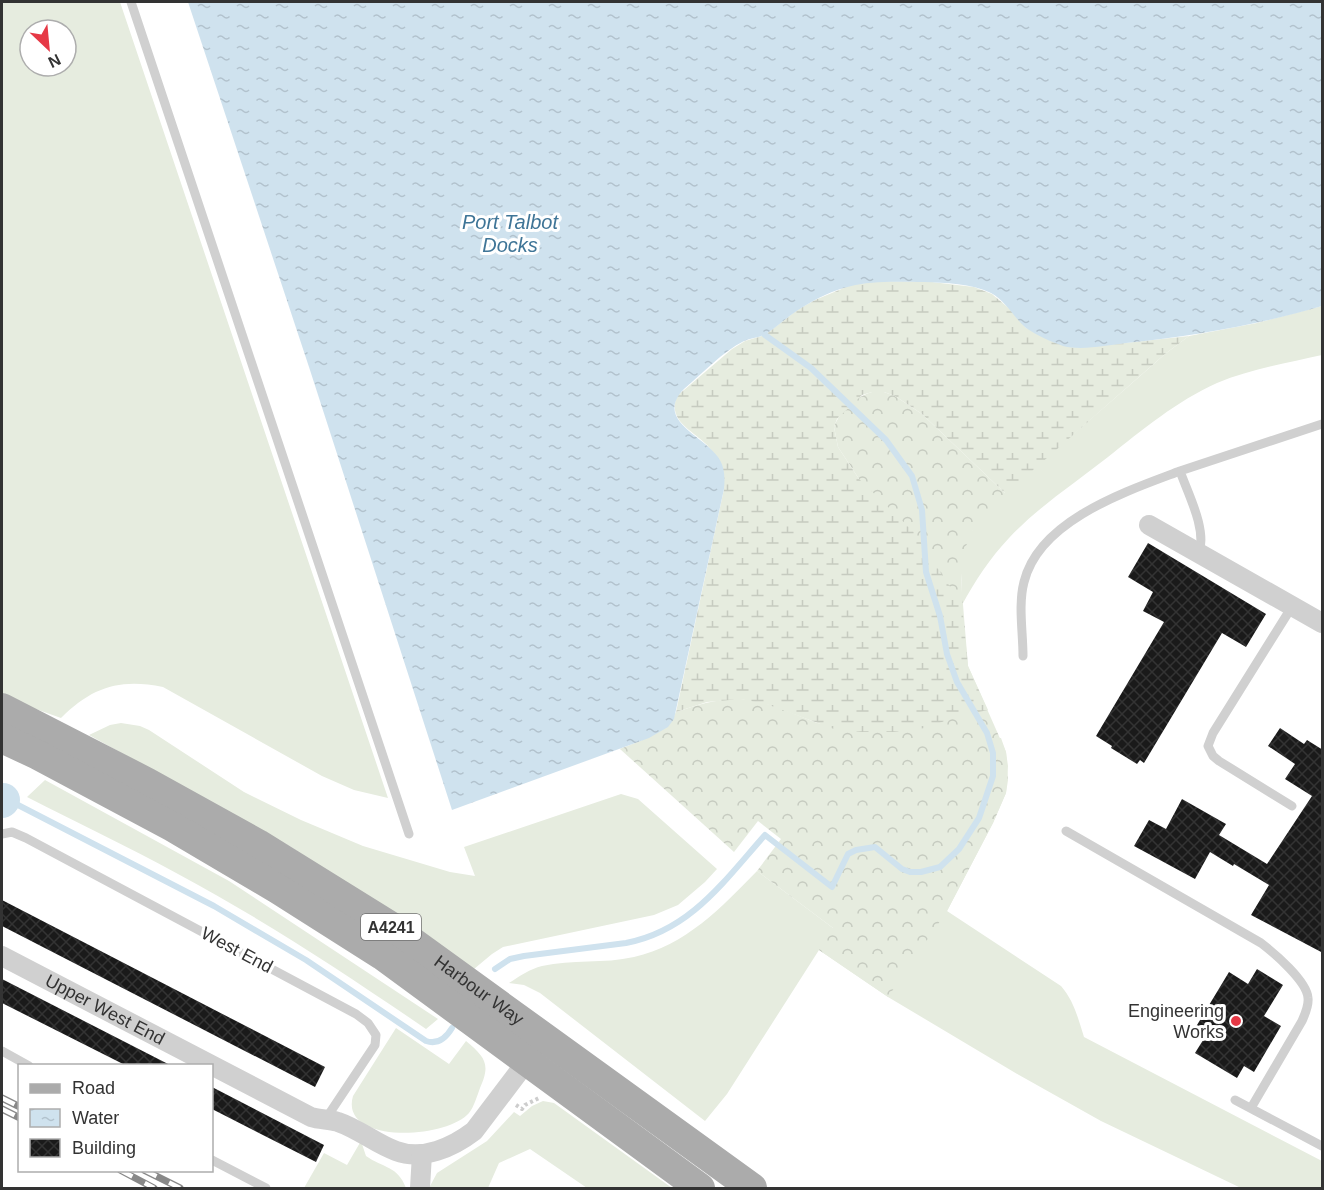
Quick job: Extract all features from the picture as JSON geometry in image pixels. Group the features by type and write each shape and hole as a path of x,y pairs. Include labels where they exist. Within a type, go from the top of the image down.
{"main road":[{"name":"Harbour Way","path":"2,708 148,783 258,844 390,926 753,1188"},
{"name":"Harbour Way","path":"2,738 38,754 173,827 278,889 382,955 700,1188"}],"street":[{"path":"1149,525 1323,623"},
{"name":"Upper West End","path":"2,956 209,1064"},
{"path":"420,1188 422,1154 439,1150 474,1131 527,1061"},
{"name":"Upper West End","path":"213,1066 311,1117 331,1120 396,1151 422,1154"}],"lane":[{"path":"131,2 409,834"},
{"path":"1023,656 1022,595 1027,572 1038,552 1053,535 1077,518 1108,501 1180,471 1323,424"},
{"path":"1180,471 1201,529 1202,543 1207,557"},
{"path":"1292,806 1219,761 1213,756 1208,746 1213,733 1293,605"},
{"path":"1066,831 1261,943 1281,960 1301,983 1307,993 1307,1008 1302,1021 1251,1108"},
{"name":"West End","path":"2,834 12,832 26,838 356,1014 368,1023 376,1035 375,1044 331,1120"},
{"path":"2,1051 27,1064"},
{"path":"1235,1100 1323,1146"},
{"path":"213,1161 266,1188"}],"green space":[{"path":"2,2 120,2 388,798 354,790 322,776 163,687 133,684 108,688 84,699 61,718 2,697"},
{"path":"879,281 932,282 974,287 992,294 1011,310 1026,328 1088,347 1189,336 1165,354 1006,494 922,414 895,396 884,392 862,395 837,419 834,427 838,447 859,479 914,532 962,605 968,666 988,710 956,717 925,728 894,732 834,729 769,705 741,699 707,702 676,712 724,489 722,471 714,454 678,419 675,412 677,396 732,349 745,341 765,335 797,310 851,285"},
{"path":"1322,306 1322,355 1230,378 1202,390 1160,417 1020,527 989,562 962,605 963,556 968,538 981,519 1011,487 1165,354 1189,336 1257,323"},
{"path":"872,392 884,392 895,396 922,414 1006,494 973,530 966,546 961,580 968,666 1006,752 1008,780 1006,793 947,911 888,997 819,950 833,928 757,871 781,839 758,821 734,852 620,749 661,732 676,712 724,700 741,699 768,704 821,724 848,731 859,479 838,447 834,427 840,415 849,405"},
{"path":"676,712 1001,738 1008,766 1006,793 947,911 1061,986 1078,1016 1084,1037 1322,1161 1322,1188 1241,1188 1101,1121 1019,1075 888,997 819,950 727,1094 705,1121 540,993 524,985 509,983 542,966 623,959 652,952 670,944 702,923 757,871 833,928 873,875 620,749 660,730 673,719"},
{"path":"121,723 149,730 244,792 301,820 363,846 450,872 475,876 464,847 621,794 638,799 717,869 678,905 654,915 503,947 474,969 291,847 89,735 110,725"},
{"path":"45,780 229,881 438,1019 426,1029 335,968 242,910 160,864 27,797"},
{"path":"396,1028 449,1064 466,1041 482,1057 485,1073 475,1101 469,1113 457,1122 418,1132 397,1133 377,1130 362,1123 353,1112 353,1096"},
{"path":"543,1101 554,1103 672,1188 587,1188 530,1149 499,1163 488,1188 429,1188 437,1173 487,1141 514,1112 520,1116 532,1106"},
{"path":"361,1141 366,1156 399,1175 406,1188 304,1188 324,1153 347,1165"}],"water":[{"name":"Port Talbot Docks","path":"188,2 1322,2 1322,306 1225,329 1079,348 1063,346 1030,331 1001,300 983,290 949,283 873,283 859,284 830,293 798,310 766,334 744,341 720,357 684,389 676,400 675,410 678,418 718,457 723,469 724,489 674,719 668,727 649,738 452,810"}],"building":[{"path":"1148,543 1266,614 1246,647 1222,633 1144,763 1140,760 1137,764 1096,736 1164,622 1143,611 1153,592 1128,577"},
{"path":"1280,728 1304,744 1307,740 1323,750 1323,953 1251,915 1269,885 1234,864 1233,866 1210,852 1195,879 1134,846 1149,820 1166,829 1182,799 1226,824 1219,835 1267,864 1312,796 1285,779 1295,764 1268,746"},
{"path":"2,900 325,1067 315,1087 2,926"},
{"name":"Engineering Works","path":"1257,969 1283,985 1264,1016 1281,1026 1254,1072 1244,1066 1237,1078 1195,1053 1205,1037 1194,1030 1229,972 1248,984"},
{"path":"2,979 168,1064 123,1064 2,1003"},
{"path":"213,1088 324,1145 316,1162 213,1110"}],"waterway":[{"path":"495,969 510,959 626,943 649,937 669,928 704,902 765,835 832,887 848,854 856,850 875,847 902,869 910,872 921,872 940,867 959,849 979,818 993,776 993,753 987,733 957,682 947,654 940,616 926,572 922,510 912,476 886,440 811,368 765,335"},
{"path":"3,800 18,805 214,906 306,960 426,1041 441,1040 452,1028"}],"railway":[{"path":"2,1098 18,1106"},
{"path":"2,1109 18,1117"},
{"path":"124,1172 154,1188"},
{"path":"148,1172 180,1188"}],"place":[{"name":"Engineering Works","path":"1236,1021"}]}
